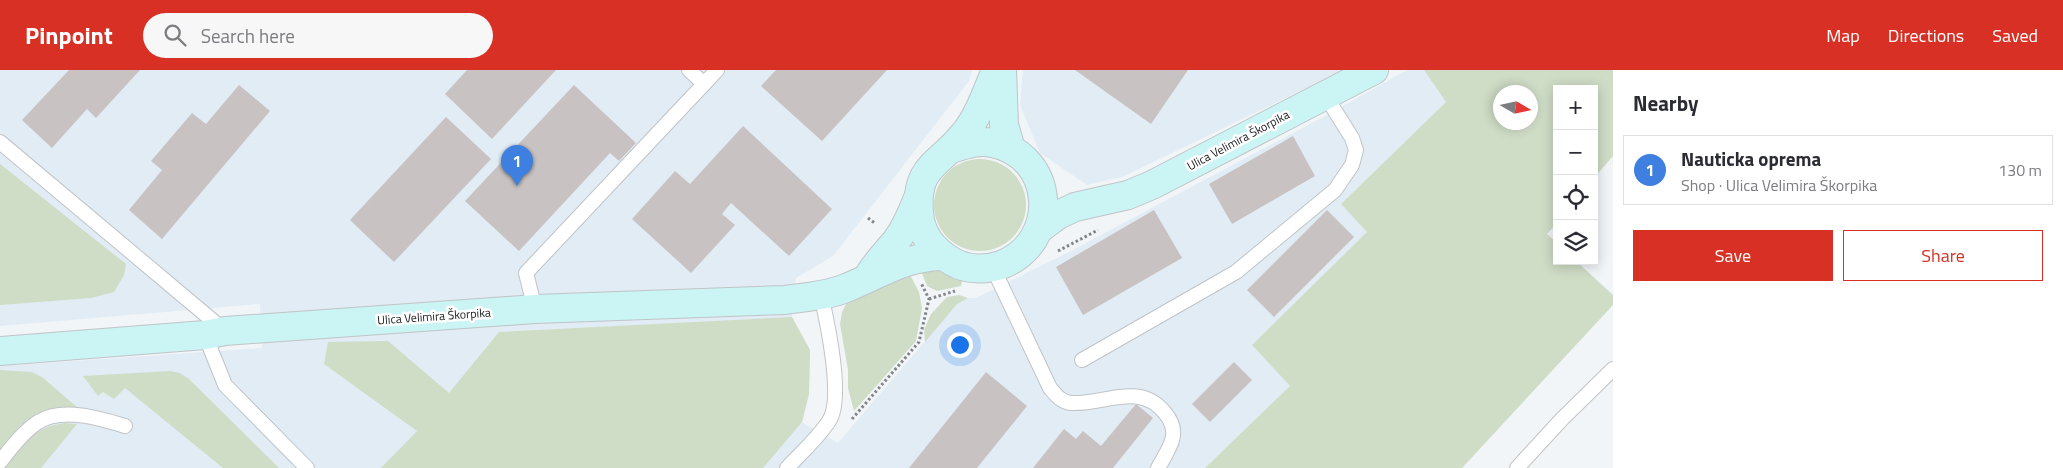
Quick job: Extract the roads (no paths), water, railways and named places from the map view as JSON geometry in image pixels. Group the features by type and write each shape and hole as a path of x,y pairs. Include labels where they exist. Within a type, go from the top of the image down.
{"street":[{"path":"951,149 971,142 991,142 1011,149 1027,162 1038,178 1043,195 1044,212 1039,229 1028,247 1012,260 993,268 975,268 958,264 942,256 927,240 919,220 918,198 923,178 935,161 951,149 965,134 975,118 996,70"},
{"path":"1002,70 1004,125 1011,149"},
{"name":"Ulica Velimira Škorpika","path":"1039,229 1058,215 1074,207 1128,195 1152,185 1374,70"},
{"path":"1038,178 1072,196 1098,201"},
{"name":"Ulica Velimira Škorpika","path":"866,278 882,256 897,240 908,223 918,198"},
{"name":"Ulica Velimira Škorpika","path":"0,351 535,309 785,300 821,295 846,288 909,260 942,256"}],"lane":[{"path":"689,70 704,84"},
{"path":"535,309 526,273 717,70"},
{"path":"1082,360 1236,272 1335,190 1352,165 1356,150 1352,138 1325,94"},
{"path":"0,142 215,333 225,385 306,468"},
{"path":"993,268 1050,388 1060,399 1070,403 1136,396 1151,400 1164,411 1172,422 1174,438 1158,468"},
{"path":"787,468 830,420 834,397 834,367 821,295"},
{"path":"1517,468 1562,419 1613,369"},
{"path":"0,462 17,440 38,422 56,416 79,415 125,426"}],"place":[{"name":"Nauticka oprema","path":"517,186"}]}
